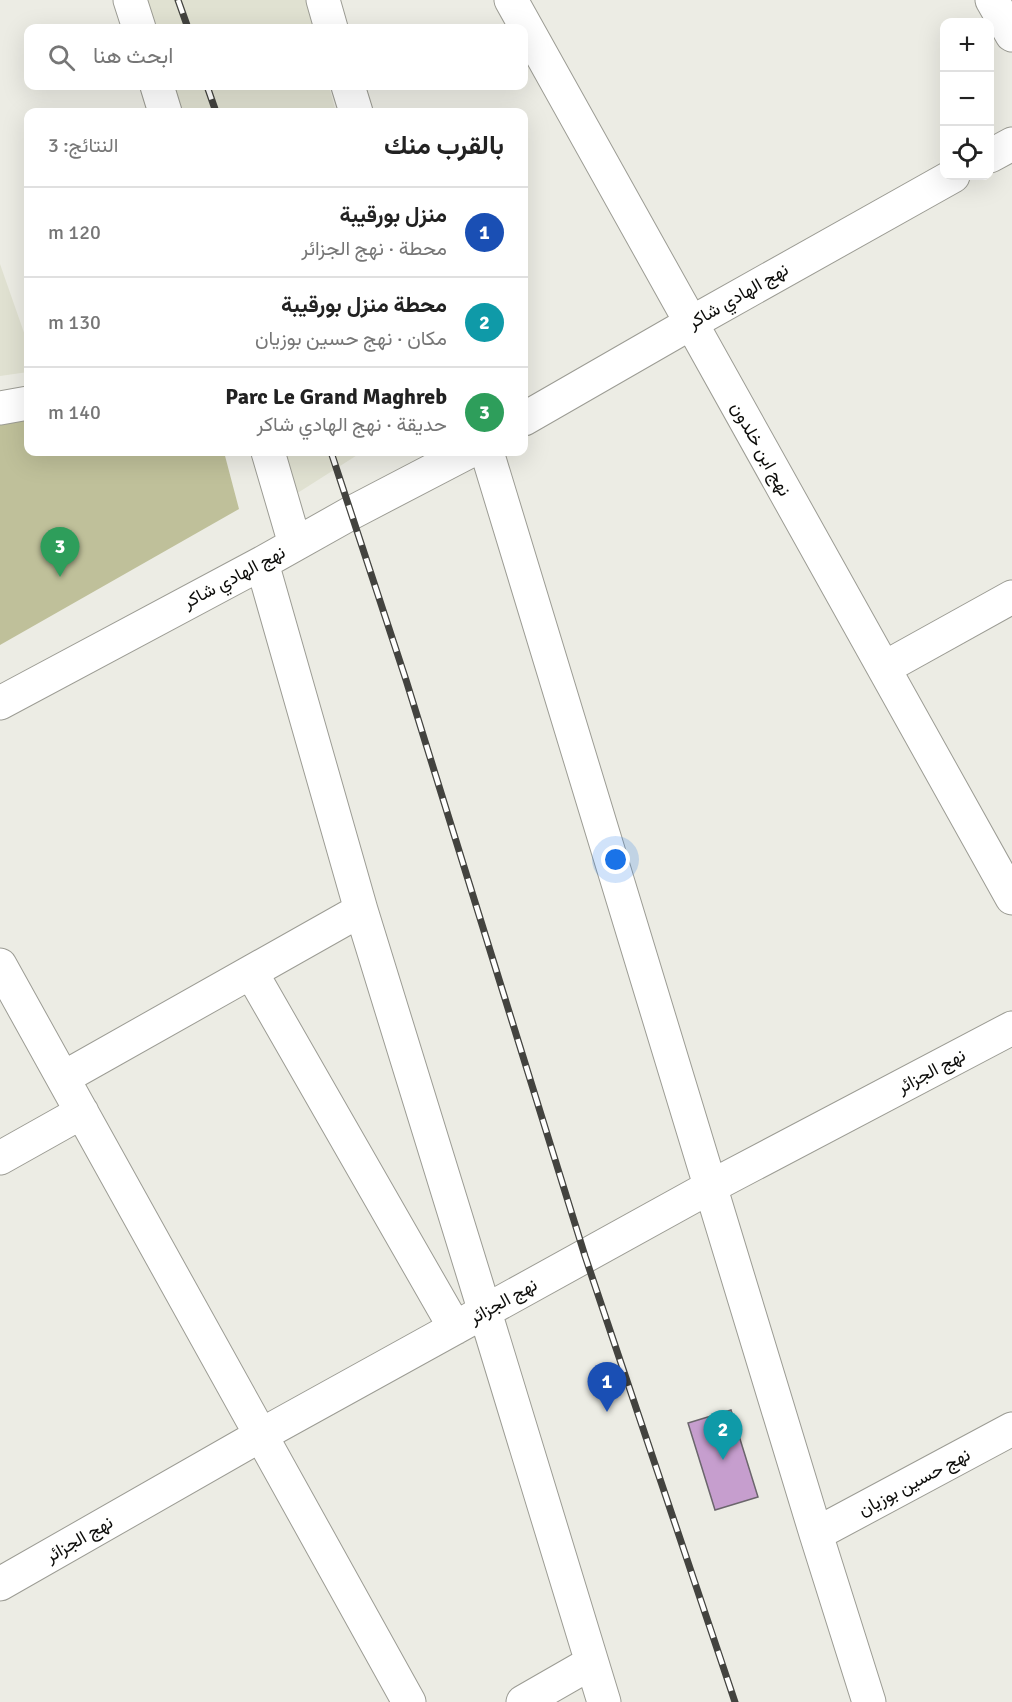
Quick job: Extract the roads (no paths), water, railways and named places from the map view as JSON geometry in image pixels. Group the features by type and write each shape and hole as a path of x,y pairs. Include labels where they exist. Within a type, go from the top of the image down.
{"street":[{"path":"130,0 138,24"},
{"path":"323,0 330,24"},
{"name":"نهج ابن خلدون","path":"511,0 524,24"},
{"path":"993,0 1012,35"},
{"name":"نهج ابن خلدون","path":"528,31 1012,898"},
{"path":"158,90 164,108"},
{"path":"349,90 355,108"},
{"path":"994,154 1012,144"},
{"name":"نهج الهادي شاكر","path":"528,417 946,180"},
{"path":"0,408 24,405"},
{"path":"269,456 295,544"},
{"name":"نهج الهادي شاكر","path":"0,703 460,456"},
{"path":"467,456 710,1187 869,1702"},
{"path":"262,563 361,910 486,1312 603,1702"},
{"path":"884,668 1012,597"},
{"path":"63,1078 361,910"},
{"path":"0,965 409,1702"},
{"path":"251,972 455,1328"},
{"name":"نهج الجزائر","path":"0,1584 261,1435 710,1187 1012,1028"},
{"path":"0,1158 82,1112"},
{"name":"نهج حسين بوزيان","path":"816,1534 1012,1429"},
{"path":"523,1702 591,1663"}],"railway":[{"path":"178,0 187,24"},
{"path":"208,90 215,108"},
{"path":"332,456 406,680 585,1256 735,1702"}],"place":[{"name":"Parc Le Grand Maghreb","path":"60,577"},
{"name":"منزل بورقيبة","path":"607,1412"},
{"name":"محطة منزل بورقيبة","path":"723,1460"}]}
